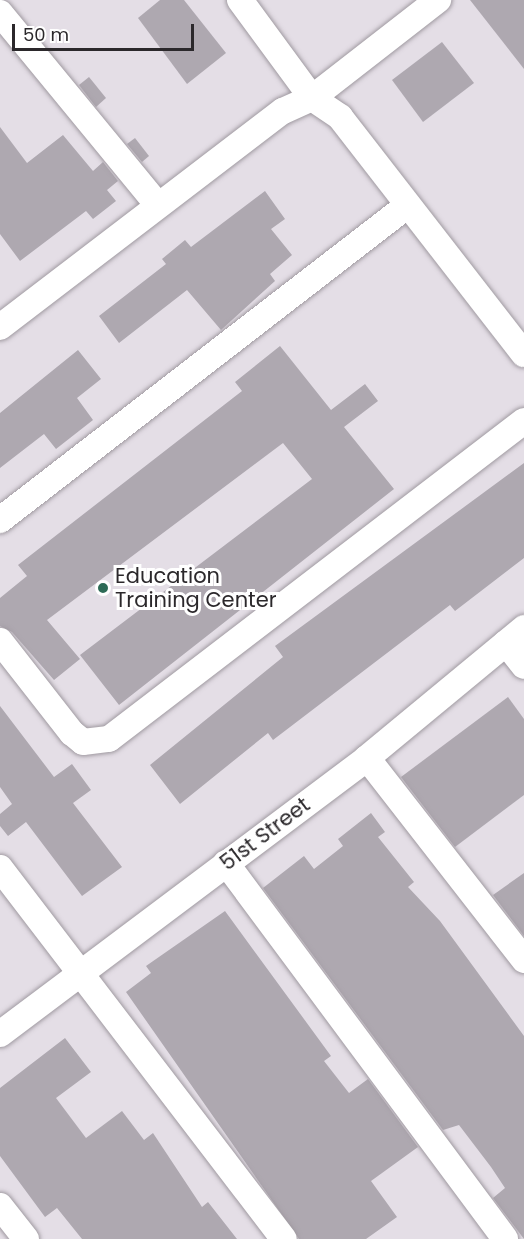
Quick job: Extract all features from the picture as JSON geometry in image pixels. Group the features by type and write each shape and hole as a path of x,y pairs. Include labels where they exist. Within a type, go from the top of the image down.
{"street":[{"path":"240,0 312,98 340,117 524,354"},
{"path":"0,327 158,204 283,111 312,98 438,0"},
{"path":"0,13 158,204"},
{"path":"0,520 408,205"},
{"path":"0,641 72,733 83,742 109,739 524,421"},
{"path":"515,636 524,666"},
{"name":"51st Street","path":"0,1034 82,970 367,758 515,636"},
{"path":"367,758 524,960"},
{"path":"226,863 505,1239"},
{"path":"0,868 82,970 284,1239"},
{"path":"0,1206 26,1239"}],"building":[{"path":"160,0 184,0 226,53 187,84 138,18"},
{"path":"470,0 524,0 524,69"},
{"path":"442,42 474,83 423,122 392,80"},
{"path":"89,77 106,98 96,107 79,85"},
{"path":"0,127 27,163 63,135 93,171 103,162 118,181 107,190 116,201 93,219 86,211 20,261 0,234"},
{"path":"135,138 149,156 142,162 127,144"},
{"path":"265,191 285,219 271,229 292,255 270,274 275,281 221,330 187,290 119,343 99,316 166,264 162,259 185,240 191,247"},
{"path":"280,346 331,410 365,384 378,401 344,427 394,489 119,705 80,655 312,479 283,443 47,620 80,659 54,680 12,632 0,626 0,598 27,576 18,565 242,391 235,382"},
{"path":"78,350 101,379 77,398 93,420 56,449 44,434 0,468 0,413"},
{"path":"524,463 524,558 455,611 450,605 273,740 268,733 180,804 150,765 283,657 275,646"},
{"path":"508,697 524,719 524,795 455,847 401,777"},
{"path":"0,706 54,777 72,764 91,790 73,803 122,867 82,896 26,822 8,836 0,826 0,814 12,804 0,787"},
{"path":"371,813 385,832 378,837 414,882 408,887 440,921 524,1036 524,1239 493,1198 505,1188 491,1167 459,1125 443,1130 263,888 304,856 314,869 343,846 338,839"},
{"path":"524,873 524,936 493,895"},
{"path":"225,911 331,1056 324,1061 349,1093 368,1079 418,1147 371,1181 397,1217 366,1239 299,1239 126,992 151,973 146,966"},
{"path":"65,1038 91,1072 56,1098 86,1138 122,1111 144,1140 153,1133 202,1207 208,1202 237,1239 82,1239 57,1208 45,1217 0,1156 0,1088"}],"place":[{"name":"Education Training Center","path":"103,588"}]}
